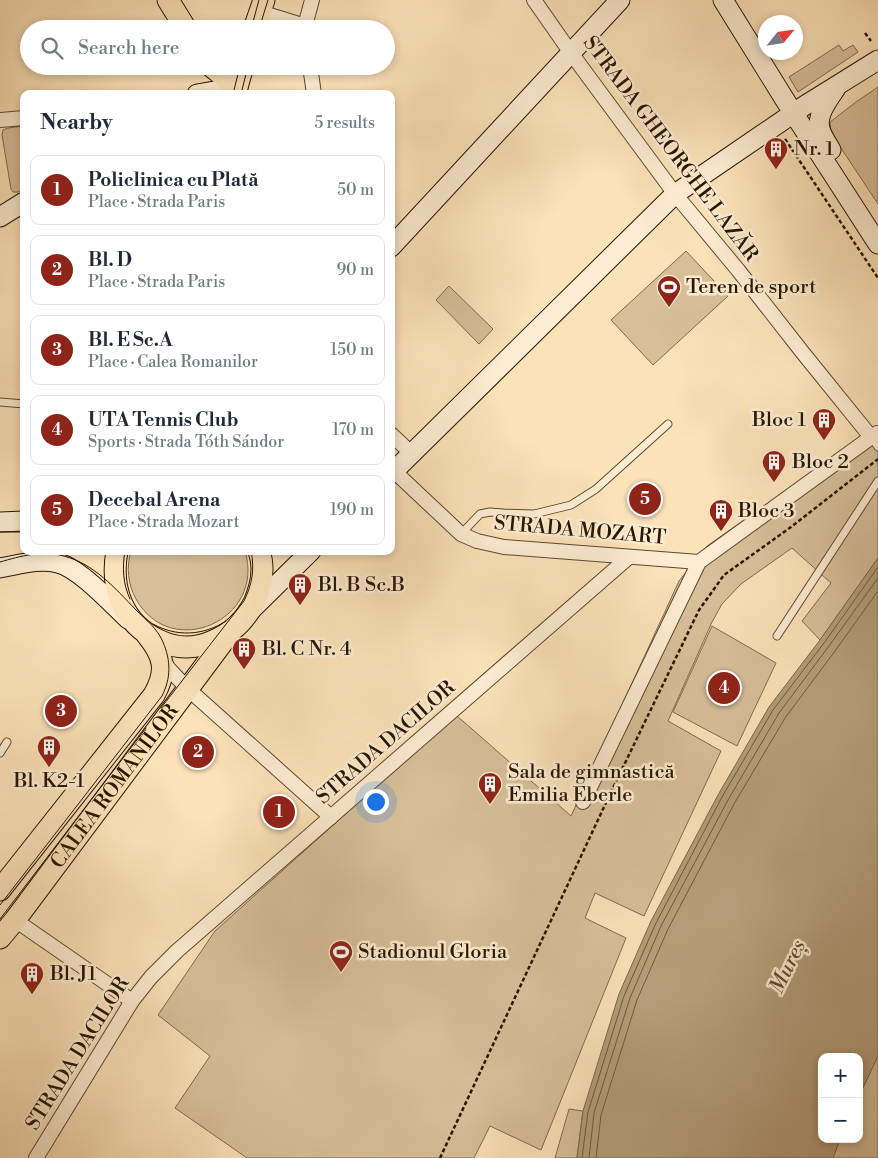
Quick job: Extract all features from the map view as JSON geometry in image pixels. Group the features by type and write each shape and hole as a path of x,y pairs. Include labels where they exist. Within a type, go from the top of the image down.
{"main road":[{"path":"168,0 180,20"},
{"path":"395,243 620,0"},
{"path":"723,0 878,244"},
{"path":"395,470 675,194 794,113 878,60"},
{"path":"220,75 236,90 240,75"},
{"path":"837,85 819,118 819,126 845,175 850,188 850,200"},
{"path":"0,217 20,204"},
{"path":"0,522 20,521"},
{"path":"117,555 115,569 117,589 121,602 128,615 158,650 162,658"},
{"path":"250,611 257,597 261,580 262,562 260,555"},
{"path":"250,611 307,555"},
{"path":"0,568 40,562 59,563 67,566 141,630 164,643 174,646 189,648 204,645 228,635"},
{"name":"CALEA ROMANILOR","path":"0,938 187,688 228,635 250,611"},
{"name":"CALEA ROMANILOR","path":"0,890 154,695 162,677 162,658"}],"street":[{"path":"307,20 312,0"},
{"name":"STRADA GHEORGHE LAZĂR","path":"534,0 675,194 803,353 876,439"},
{"path":"259,14 280,20"},
{"path":"311,75 313,90"},
{"path":"0,120 20,118"},
{"path":"395,438 411,453"},
{"path":"583,802 699,562 876,439"},
{"name":"STRADA MOZART","path":"395,474 461,534 477,541 504,547 699,562"},
{"name":"STRADA DACILOR","path":"36,1158 132,1002 151,977 177,951 629,557"},
{"path":"162,658 169,669 187,688 331,817"},
{"path":"15,920 132,1002"}],"lane":[{"path":"0,402 20,404"},
{"path":"461,534 480,514 490,512 534,514 571,505 596,489 668,424"},
{"path":"777,636 878,481"},
{"path":"0,753 7,742"}],"path":[{"path":"865,33 871,42"},
{"path":"785,139 878,278"},
{"path":"440,1158 611,792 699,610 724,575 791,527 878,459"}],"shaded area":[{"path":"839,45 843,51 853,45 858,52 798,92 789,77"},
{"path":"878,87 878,204 831,133 830,122"},
{"path":"20,126 20,191 18,192 13,192 11,189 2,135 3,130"},
{"name":"Teren de sport","path":"686,251 728,296 653,365 611,320"},
{"path":"449,286 493,329 479,344 436,300"},
{"path":"878,426 878,558 820,640 802,621 831,583 792,548 741,584 722,604 712,622 668,721 721,751 644,916 595,893 585,918 626,938 541,1150 490,1126 474,1158 247,1158 175,1108 210,1056 158,1015 215,931 456,715 571,816 679,581 707,546"},
{"path":"130,555 246,555 248,575 242,596 229,613 212,624 191,630 171,628 152,618 136,599 131,588"},
{"path":"712,626 776,663 737,746 673,712"},
{"path":"878,1056 878,1158 833,1158 839,1143 863,1143 863,1088"},
{"path":"569,1109 583,1111 577,1158 555,1158"}],"water":[{"name":"Mureș","path":"878,558 878,1056 863,1088 863,1053 818,1053 818,1143 839,1143 833,1158 577,1158 583,1111 619,994 651,921 718,795 769,707 820,640"}],"tram line":[{"path":"253,20 259,0"},
{"path":"262,20 268,0"},
{"path":"234,90 238,75"},
{"path":"242,90 246,75"},
{"path":"0,532 20,532"},
{"path":"0,562 32,555"},
{"path":"0,905 162,696 167,683 169,663 166,649 161,637 154,628 112,585 94,571 75,560 60,555"},
{"path":"125,555 124,576 130,599"},
{"path":"161,708 244,601 252,577 252,555"},
{"path":"153,624 171,631 190,633 208,630 226,621"},
{"path":"0,919 146,728"}],"place":[{"name":"Nr. 1","path":"776,170"},
{"name":"Teren de sport","path":"669,308"},
{"name":"Bloc 1","path":"824,441"},
{"name":"Bloc 2","path":"774,483"},
{"name":"Decebal Arena","path":"645,499"},
{"name":"Bloc 3","path":"721,532"},
{"name":"Bl. B Sc.B","path":"300,606"},
{"name":"Bl. C Nr. 4","path":"244,670"},
{"name":"UTA Tennis Club","path":"724,688"},
{"name":"Bl. E Sc.A","path":"61,711"},
{"name":"Bl. D","path":"198,752"},
{"name":"Bl. K2-1","path":"49,768"},
{"name":"Sala de gimnastică Emilia Eberle","path":"490,805"},
{"name":"Policlinica cu Plată","path":"279,812"},
{"name":"Stadionul Gloria","path":"341,973"},
{"name":"Bl. J1","path":"32,995"}]}
